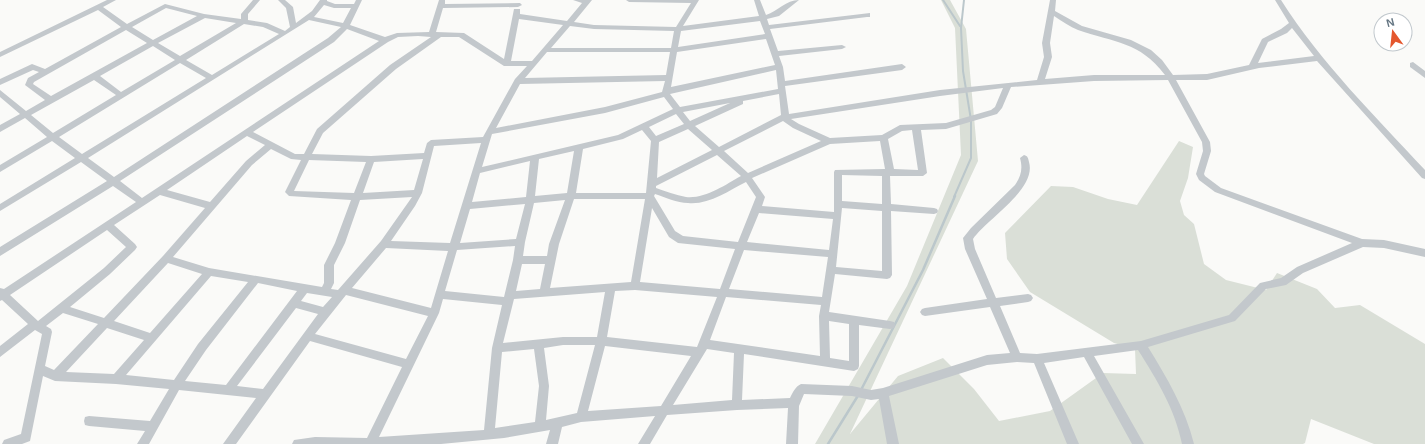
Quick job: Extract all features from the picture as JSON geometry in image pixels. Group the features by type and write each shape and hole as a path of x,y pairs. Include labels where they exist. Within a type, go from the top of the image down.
{"street":[{"path":"0,55 113,0"},
{"path":"244,21 245,14 257,0"},
{"path":"281,0 289,7 294,28"},
{"path":"576,0 588,1"},
{"path":"629,0 695,0"},
{"path":"644,444 665,411 701,348 761,198 747,177 689,125 677,110 666,92 678,29 695,0"},
{"path":"757,0 779,67 785,117 796,126 829,141"},
{"path":"516,16 594,27 678,29 764,18 780,12 796,0"},
{"path":"1040,82 1048,57 1046,43 1047,28 1052,12 1053,0"},
{"path":"1278,0 1292,24 1319,58 1425,176"},
{"path":"0,208 81,157 294,28 317,11 323,1 334,6 356,3"},
{"path":"370,444 434,313 487,136 518,81 566,24 588,1"},
{"path":"418,193 357,196 290,194 318,134 335,116 392,67 436,34 441,3 518,2 507,64"},
{"path":"51,100 29,85 31,80 167,3 204,16 269,26 284,33"},
{"path":"0,252 114,181 331,40 345,26 356,3"},
{"path":"98,7 126,27 211,78"},
{"path":"1052,12 1079,28 1141,47 1159,62 1171,78 1207,146 1200,174 1202,178 1224,193 1362,243 1384,244 1425,253"},
{"path":"767,27 867,15"},
{"path":"0,129 152,43 204,16"},
{"path":"309,18 345,26 385,40"},
{"path":"0,169 54,138 244,21"},
{"path":"1252,67 1265,41 1284,31 1292,24"},
{"path":"8,444 26,437 47,332 1,294 108,225 385,40 404,35 436,34 465,36 507,64 534,63"},
{"path":"545,50 674,50 770,36"},
{"path":"775,54 842,47"},
{"path":"651,190 718,151 785,117 925,95 1008,85 1094,78 1171,78 1218,76 1252,67 1319,58"},
{"path":"1413,65 1425,75"},
{"path":"0,82 32,67 45,72"},
{"path":"229,444 325,312 384,244 412,204 418,193 427,156 432,143 487,136 605,110 666,92 779,67"},
{"path":"477,171 620,137 677,110 754,96 782,88 902,67"},
{"path":"94,76 122,96"},
{"path":"518,81 669,78"},
{"path":"467,206 651,190 686,200 696,200 716,194 747,177 829,141 884,138 900,128 946,126 994,112 998,108 1008,85"},
{"path":"0,93 54,138 142,202"},
{"path":"655,140 754,96"},
{"path":"635,286 651,190 655,140 644,126"},
{"path":"825,362 824,316 838,216 838,172 923,173 916,127"},
{"path":"247,132 294,157 371,159 427,156"},
{"path":"830,270 887,275 886,208 888,172 884,138"},
{"path":"55,376 166,259 210,206 249,163 270,145"},
{"path":"544,292 557,235 571,196 579,147"},
{"path":"489,433 497,348 518,260 520,242 530,200 535,157"},
{"path":"1018,357 992,302 970,249 968,238 974,229 998,208 1020,185 1026,170 1024,158"},
{"path":"325,292 329,283 329,266 340,243 371,159"},
{"path":"651,190 676,238 685,241 833,254"},
{"path":"159,191 210,206"},
{"path":"838,204 934,211"},
{"path":"757,209 838,216"},
{"path":"0,352 61,308 107,271 132,247 108,225"},
{"path":"384,244 454,247 520,242"},
{"path":"792,444 794,403 797,393 801,389 852,391 871,395 883,393 987,360 1018,357 1037,359 1141,345 1232,318 1263,286 1283,282 1300,270 1362,243"},
{"path":"166,259 208,272 325,292 342,293 434,313"},
{"path":"518,260 551,260"},
{"path":"116,379 208,272"},
{"path":"143,444 176,386 207,340 256,279"},
{"path":"440,295 509,298 544,292 635,286 826,301"},
{"path":"229,389 305,288"},
{"path":"581,417 601,341 611,288"},
{"path":"925,312 1028,298"},
{"path":"294,303 325,312"},
{"path":"61,308 105,324 152,338"},
{"path":"824,316 890,325"},
{"path":"497,348 563,341 601,341 701,348 739,349 854,366 854,320"},
{"path":"307,336 408,364"},
{"path":"538,344 544,386 540,426"},
{"path":"1141,345 1169,391 1185,426 1188,444"},
{"path":"737,405 739,349"},
{"path":"1087,353 1138,444"},
{"path":"1037,359 1073,444"},
{"path":"40,369 55,376 116,379 176,386 229,389 264,394"},
{"path":"883,393 893,444"},
{"path":"299,444 370,444 461,440 489,433 557,424 581,417 737,405 794,403"},
{"path":"89,421 153,426"},
{"path":"552,444 557,424"}],"shaded area":[{"path":"941,0 950,0 966,29 978,161 850,434 898,376 943,358 974,389 999,421 1050,411 1103,373 1136,374 1135,349 1114,343 1030,292 1007,259 1005,233 1051,186 1073,187 1108,199 1137,205 1179,141 1193,147 1188,178 1180,201 1184,215 1194,224 1204,264 1226,280 1266,290 1277,273 1317,289 1335,308 1360,305 1425,344 1425,444 1374,444 1311,419 1305,443 1303,444 815,444 907,286 961,155 955,28"}],"waterway":[{"path":"943,0 960,26"},
{"path":"954,197 971,158 971,120 963,71 961,28 964,0"},
{"path":"861,390 923,270 955,196"},
{"path":"828,444 859,394"}]}
